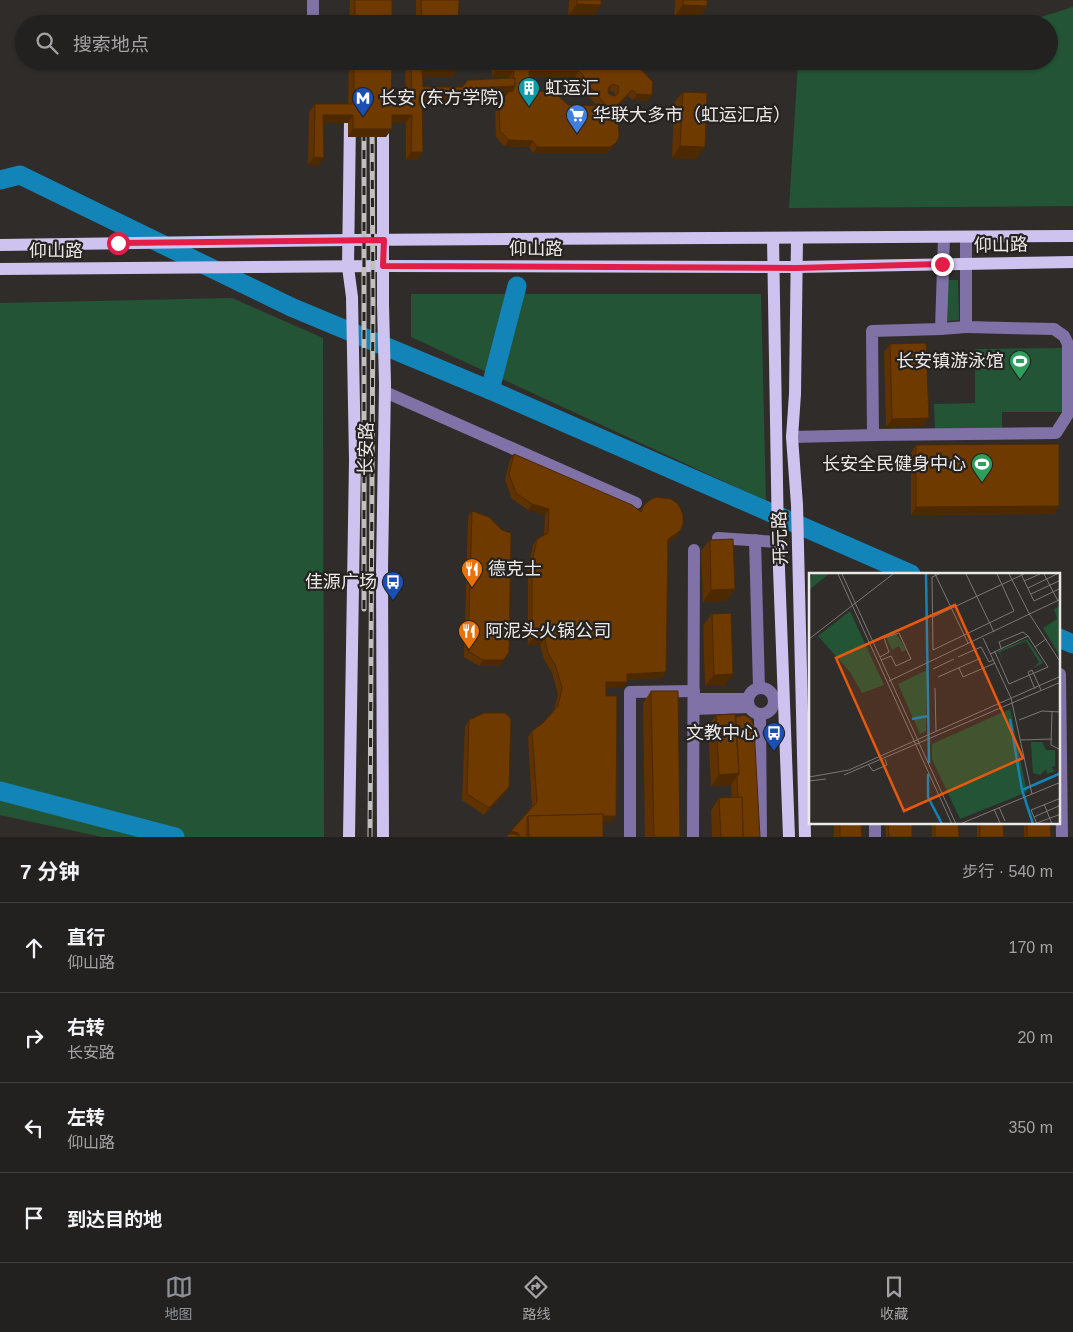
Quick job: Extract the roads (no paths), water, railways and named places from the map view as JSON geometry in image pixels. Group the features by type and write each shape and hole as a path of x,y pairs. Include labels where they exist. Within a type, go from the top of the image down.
{"main road":[{"path":"348,267 351,111"},
{"name":"长安路","path":"382,837 382,570 385,388 383,111"},
{"name":"仰山路","path":"0,245 348,240 1073,236"},
{"name":"开元路","path":"774,238 779,700 789,837"},
{"name":"开元路","path":"797,238 795,394 792,437 797,505 807,814 805,837"},
{"name":"仰山路","path":"0,268 568,266 797,268 1073,262"},
{"name":"长安路","path":"348,267 352,297 355,460 349,837"}],"street":[{"path":"313,0 313,15"},
{"path":"941,329 944,237"},
{"path":"966,237 966,327"},
{"path":"792,437 1056,433 1068,414 1068,344 1064,336 1054,329 966,327 872,331 873,435 877,435"},
{"path":"385,388 636,503"},
{"path":"718,538 755,540 778,536"},
{"path":"755,540 759,688"},
{"path":"693,837 694,550"},
{"path":"1062,837 1064,806 1060,674 1073,680"},
{"path":"630,837 630,692 752,707 764,714 779,700 764,688 751,691 752,707 760,837"},
{"path":"874,824 875,837"}],"waterway":[{"path":"0,180 20,175 291,307 490,390 909,573"},
{"path":"490,390 517,286"},
{"path":"1060,638 1073,644"},
{"path":"0,791 175,837"}],"railway":[{"path":"370,837 373,301 372,122"},
{"path":"364,124 364,609"}],"place":[{"name":"虹运汇","path":"529,107"},
{"name":"长安 (东方学院)","path":"363,117"},
{"name":"华联大多市（虹运汇店）","path":"577,134"},
{"name":"长安镇游泳馆","path":"1020,380"},
{"name":"长安全民健身中心","path":"982,483"},
{"name":"德克士","path":"472,588"},
{"name":"佳源广场","path":"393,601"},
{"name":"阿泥头火锅公司","path":"469,650"},
{"name":"文教中心","path":"774,752"}]}
